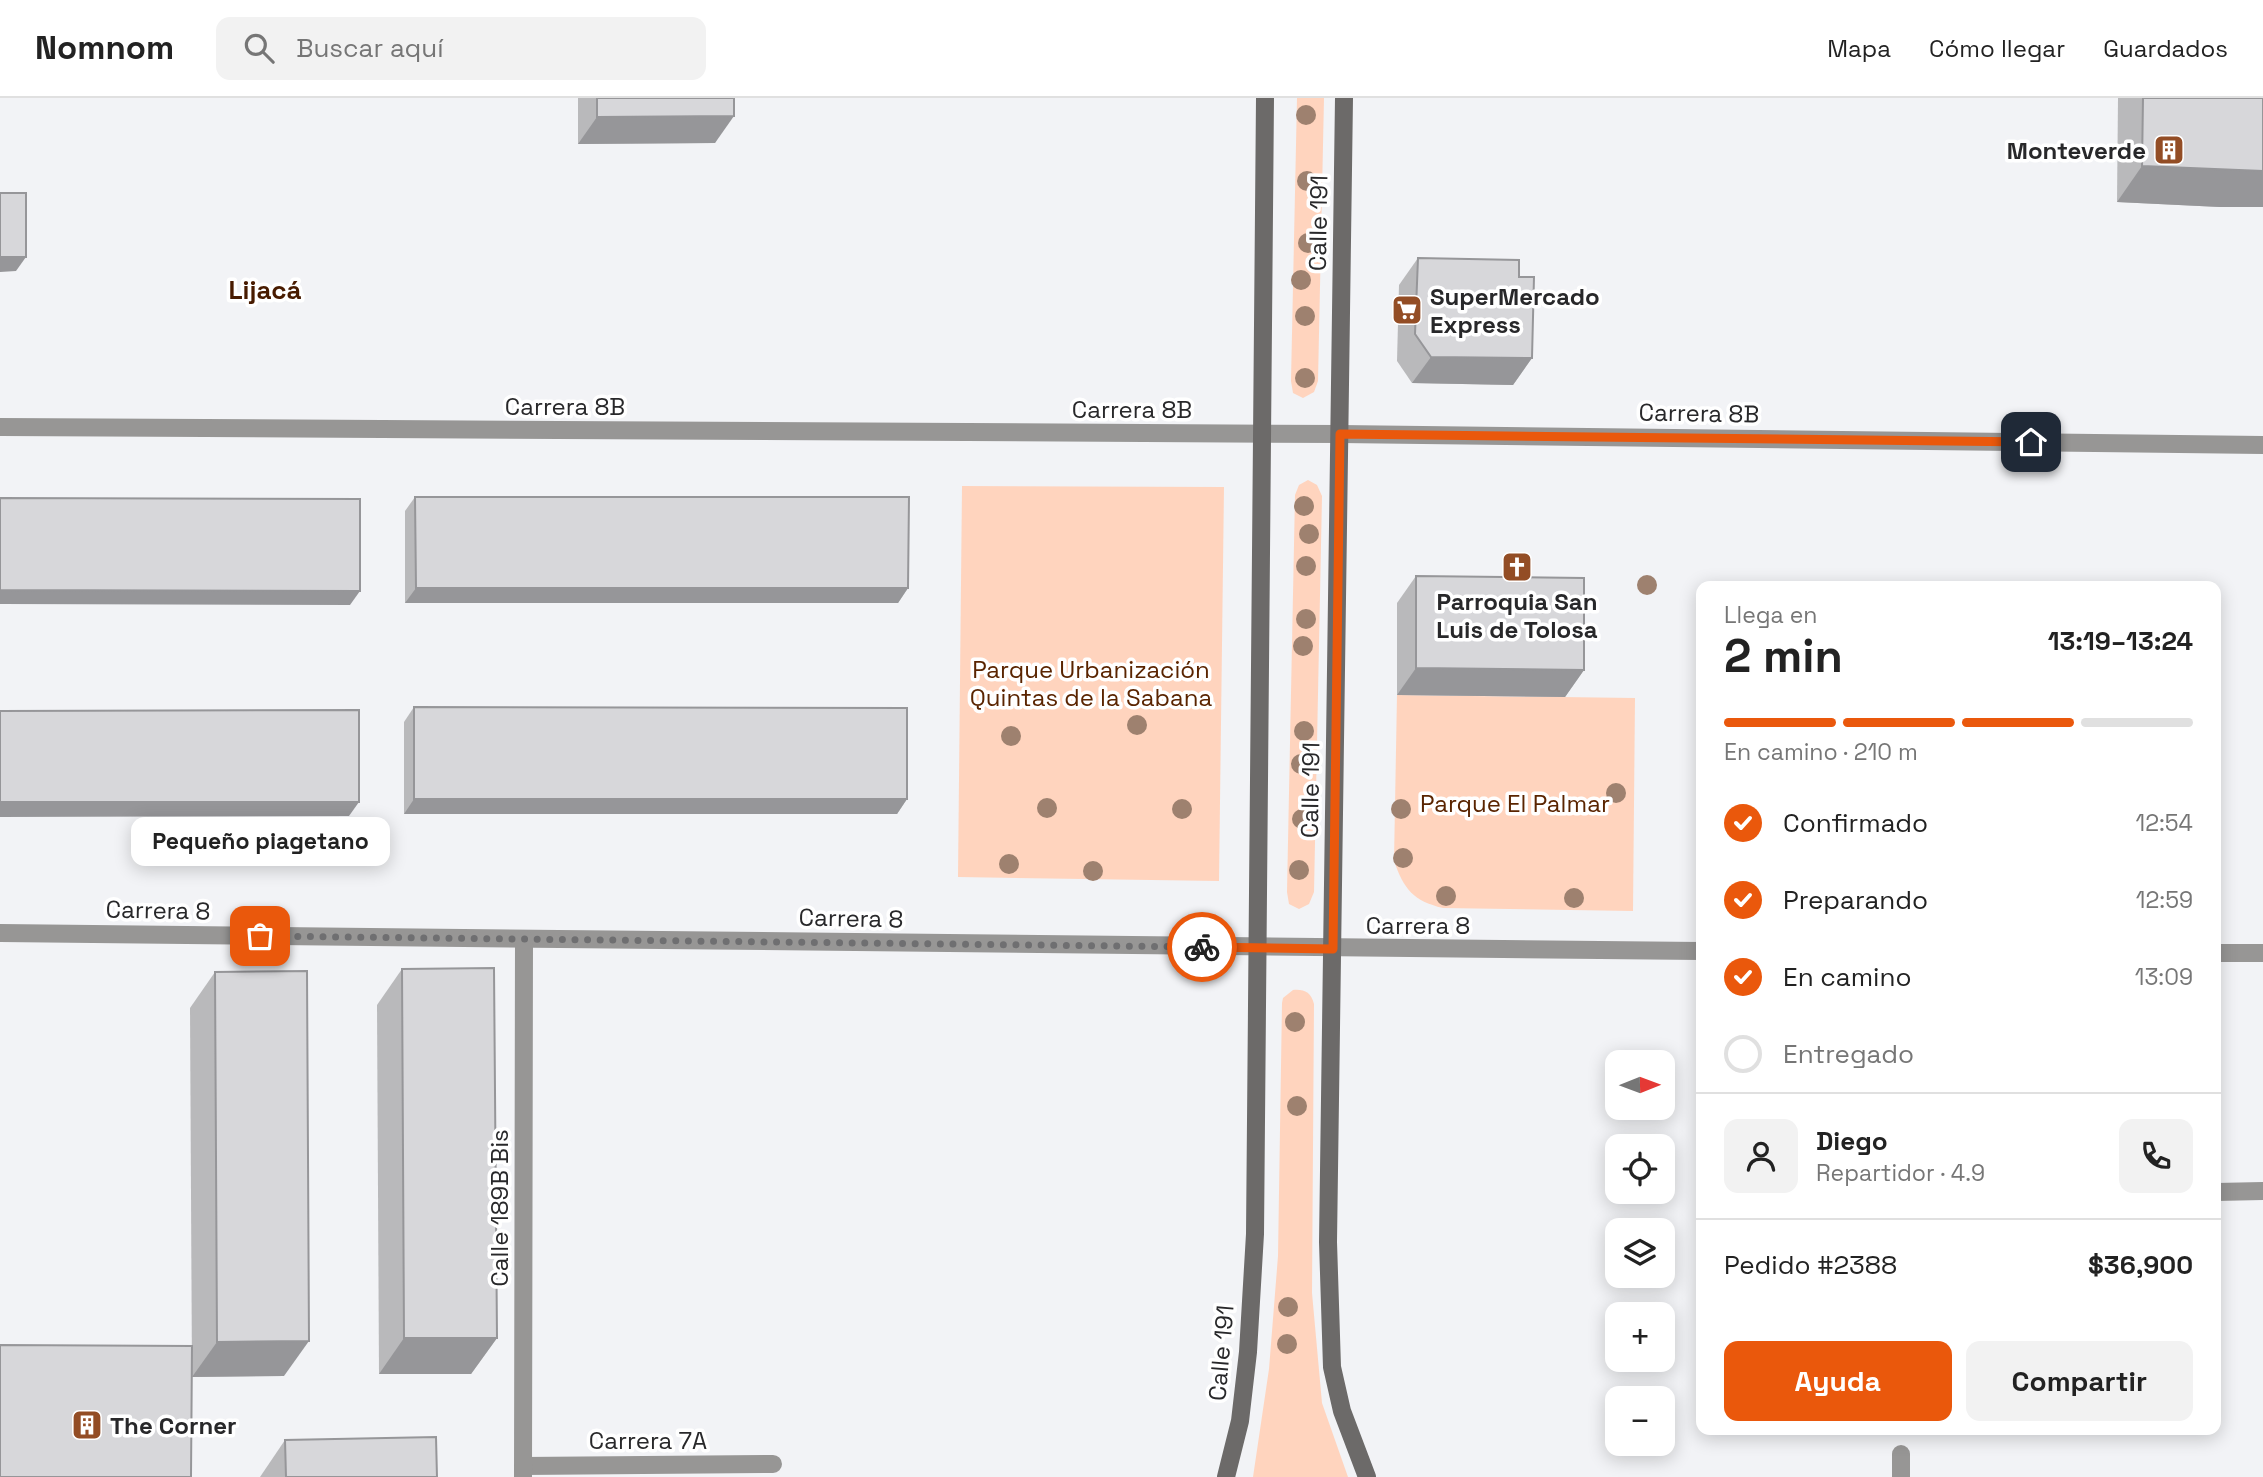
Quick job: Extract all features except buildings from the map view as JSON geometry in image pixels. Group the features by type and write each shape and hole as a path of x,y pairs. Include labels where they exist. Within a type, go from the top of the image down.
{"street":[{"name":"Calle 191","path":"1226,1477 1240,1421 1248,1352 1253,1260 1265,98"},
{"name":"Calle 191","path":"1344,98 1329,1327 1332,1367 1342,1411 1367,1477"},
{"name":"Carrera 8B","path":"0,427 1340,434 2263,444"},
{"name":"Carrera 8","path":"0,933 1696,951"},
{"name":"Calle 189B Bis","path":"523,1471 524,939"},
{"path":"2221,953 2263,953"},
{"path":"2221,1192 2263,1191"},
{"path":"1901,1477 1902,1454"},
{"name":"Carrera 7A","path":"523,1471 673,1471 773,1464"}],"green space":[{"path":"1297,98 1324,98 1318,381 1314,392 1303,398 1293,393 1291,381"},
{"path":"1308,480 1317,485 1322,496 1314,892 1309,904 1299,909 1289,904 1287,892 1295,495 1299,485"},
{"name":"Parque Urbanización Quintas de la Sabana","path":"962,486 1224,487 1219,881 958,877"},
{"name":"Parque El Palmar","path":"1397,695 1635,698 1633,911 1443,908 1424,902 1411,892 1394,861"},
{"path":"1293,990 1307,992 1314,1004 1312,1293 1322,1403 1348,1477 1253,1477 1269,1369 1278,1256 1282,1003 1283,998"}],"way so far":[{"path":"260,936 1202,947"}],"place":[{"name":"Monteverde","path":"2169,150"},
{"name":"SuperMercado Express","path":"1407,310"},
{"name":"Parroquia San Luis de Tolosa","path":"1517,567"},
{"name":"Pequeño piagetano","path":"260,936"},
{"name":"The Corner","path":"87,1425"}],"district":[{"name":"Lijacá","path":"265,290"}],"route":[{"path":"1202,947 1333,949 1340,434 2031,442"}]}
